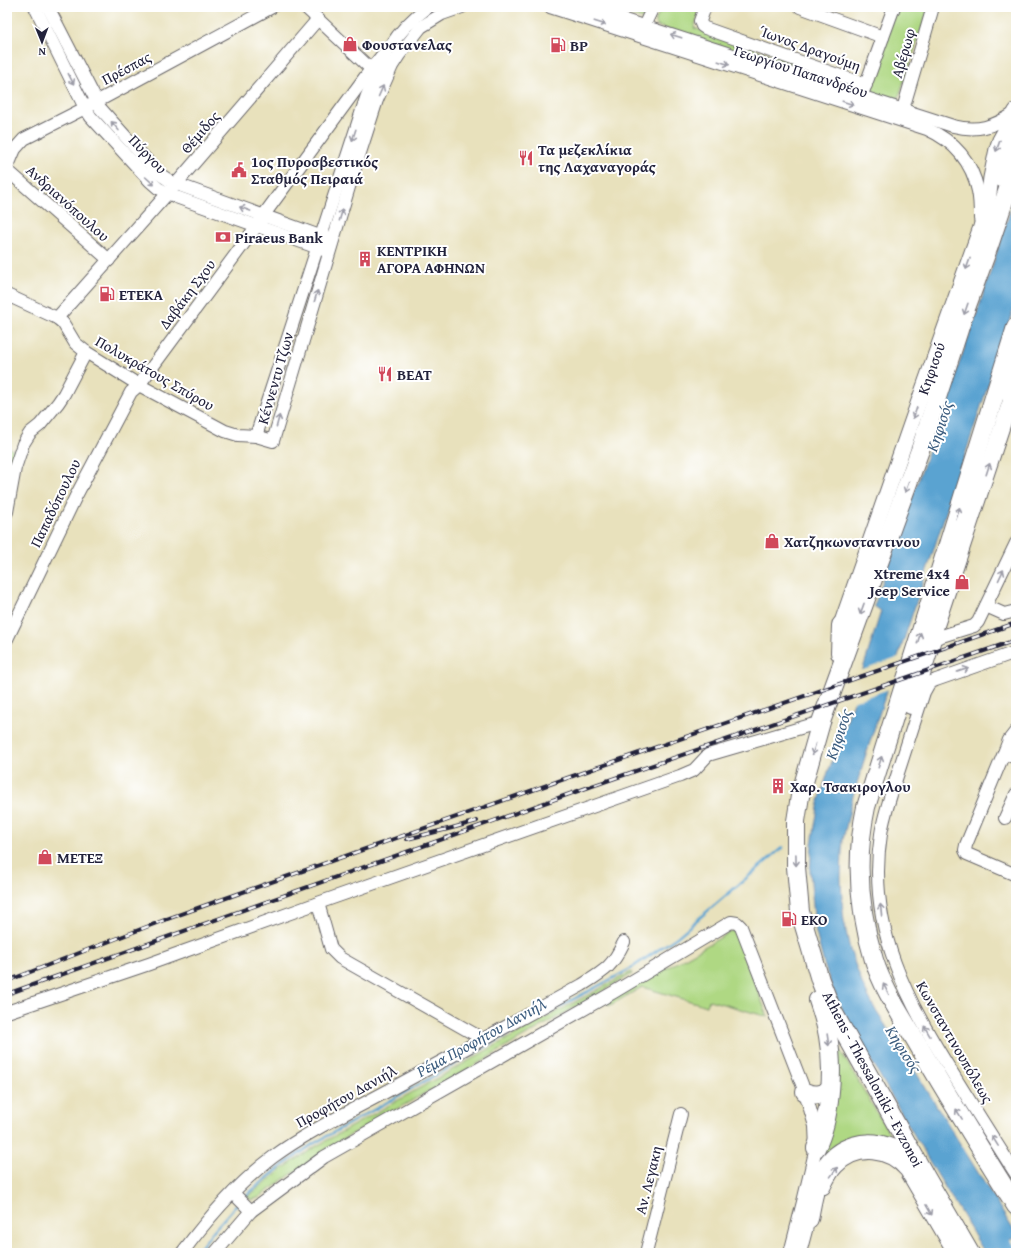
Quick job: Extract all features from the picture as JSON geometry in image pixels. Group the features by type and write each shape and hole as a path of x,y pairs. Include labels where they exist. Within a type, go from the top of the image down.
{"highway":[{"path":"989,246 997,193 1016,118"},
{"name":"Athens - Thessaloniki - Evzonoi","path":"970,1253 832,1010 820,980 800,912 797,890 796,821 800,796 821,722 920,450 965,311 989,246 1016,165"},
{"path":"1014,394 1009,390 1009,380 1016,327"},
{"path":"1016,327 866,808 862,828 860,882 867,933 884,986 934,1073 1016,1206"},
{"path":"839,672 841,625"},
{"path":"860,882 865,871 868,849 878,808 932,639"},
{"path":"810,947 814,984 828,1037 830,1059 830,1088 824,1122 816,1148"},
{"path":"805,1092 819,1095 823,1094 830,1088"},
{"path":"809,1218 815,1190 823,1170 827,1163 836,1154 847,1148 865,1144 891,1148 906,1157 927,1179"}],"main road":[{"name":"Κηφισού","path":"841,625 981,227 988,201 991,178 1000,140 1016,118"},
{"path":"932,639 1014,394"}],"street":[{"name":"Πύργου","path":"35,7 90,105 119,131 158,173 176,184 260,221"},
{"name":"Πύργου","path":"48,7 90,105 91,117 150,181 176,197 260,221 331,246"},
{"name":"Πρέσπας","path":"7,169 15,149 24,139 272,7"},
{"path":"305,7 373,71 404,27 424,9"},
{"name":"Κέννεντυ Τζων","path":"373,71 366,98 256,436 273,441 282,406 377,100 392,66 407,43 421,27 442,14 462,7"},
{"name":"Γεωργίου Παπανδρέου","path":"550,7 937,133 959,151 975,177 981,227"},
{"name":"Γεωργίου Παπανδρέου","path":"584,7 864,90 903,109 950,125 969,129 987,127 1016,118"},
{"path":"644,26 654,7"},
{"name":"Ίωνος Δραγούμη","path":"705,7 700,19 701,24 705,28 864,90"},
{"path":"800,7 883,37"},
{"path":"864,90 894,7"},
{"name":"Αβέρωφ","path":"903,109 933,7"},
{"name":"Θέμιδος","path":"57,318 176,184 318,19"},
{"name":"Δαβάκη Σχου","path":"139,385 373,71"},
{"name":"Ανδριανόπουλου","path":"7,169 109,260"},
{"name":"Πολυκράτους Σπύρου","path":"7,295 57,318 63,323 76,342 86,352 139,385 225,431 238,435 256,436"},
{"path":"7,512 15,468 23,444 30,433 40,425 58,403 86,352"},
{"name":"Παπαδόπουλου","path":"7,638 92,464 131,392 139,385"},
{"path":"932,639 974,626 978,622 1016,543"},
{"path":"986,606 1004,614 1016,611"},
{"name":"Κωνσταντινουπόλεως","path":"1016,652 936,680 927,685 886,811 881,834 878,873 881,917 884,930 891,954 908,997 927,1032 1016,1174"},
{"path":"7,1012 149,964 318,903 687,774 698,766 708,755 821,722"},
{"path":"1016,731 1009,740 965,850 967,854 1016,875"},
{"path":"1004,753 1016,758"},
{"path":"1005,818 1016,794"},
{"path":"318,903 331,949 340,958 483,1040"},
{"path":"215,1253 249,1209 316,1162 620,988 731,922 737,923 740,927 805,1092 815,1126 816,1148 790,1253"},
{"name":"Προφήτου Δανιήλ","path":"182,1253 205,1224 260,1167 292,1144 336,1118 483,1040 582,985 604,971 616,957 624,942"},
{"name":"Αν. Λεγακη","path":"646,1253 681,1114"},
{"path":"800,1253 809,1218 828,1181 836,1168 846,1159 860,1153 878,1153 892,1158 906,1171 954,1253"},
{"path":"234,1195 249,1209"}],"green space":[{"path":"597,7 648,7 642,19"},
{"path":"662,7 701,7 694,28 867,87 896,7 929,7 897,102 657,26 655,21"},
{"path":"7,447 15,451 7,492"},
{"path":"734,930 768,1017 709,1000 707,1006 642,987 609,1006 607,1002"},
{"path":"631,972 632,974 477,1064 331,1146 258,1198 252,1200 247,1197 285,1167 315,1147 514,1035"},
{"path":"837,1045 896,1145 821,1164 817,1160"}],"water":[{"path":"1016,193 1016,301 853,796 843,840 841,878 844,921 850,950 863,986 876,1011 904,1053 1016,1234 1016,1236 990,1253 985,1253 931,1164 843,1012 831,985 815,929 810,871 812,844 819,801 844,730 881,611 874,606 978,310"}],"pier":[{"path":"900,657 889,689 850,703 860,671"}],"waterway":[{"name":"Ρέμα Προφήτου Δανιήλ","path":"243,1198 283,1165 313,1144 512,1032 630,969 677,937 783,847"},
{"name":"Ρέμα Προφήτου Δανιήλ","path":"196,1253 238,1203"},
{"name":"Κηφισός","path":"993,1227 1009,1253"},
{"name":"Κηφισός","path":"1004,1244 1016,1251"}],"railway":[{"path":"7,981 167,919 226,898 587,771 1016,623"},
{"path":"7,994 592,786 1016,640"},
{"path":"407,839 477,821"}],"place":[{"name":"Φουστανελας","path":"350,44"},
{"name":"BP","path":"558,45"},
{"name":"Τα μεζεκλίκια της Λαχαναγοράς","path":"526,158"},
{"name":"1ος Πυροσβεστικός Σταθμός Πειραιά","path":"239,170"},
{"name":"Piraeus Bank","path":"223,237"},
{"name":"ΚΕΝΤΡΙΚΗ ΑΓΟΡΑ ΑΦΗΝΩΝ","path":"365,259"},
{"name":"ΕΤΕΚΑ","path":"107,294"},
{"name":"ΒΕΑΤ","path":"385,374"},
{"name":"Χατζηκωνσταντινου","path":"772,541"},
{"name":"Xtreme 4x4 Jeep Service","path":"962,582"},
{"name":"Χαρ. Τσακιρογλου","path":"778,786"},
{"name":"ΜΕΤΕΞ","path":"45,857"},
{"name":"EKO","path":"789,919"}]}
